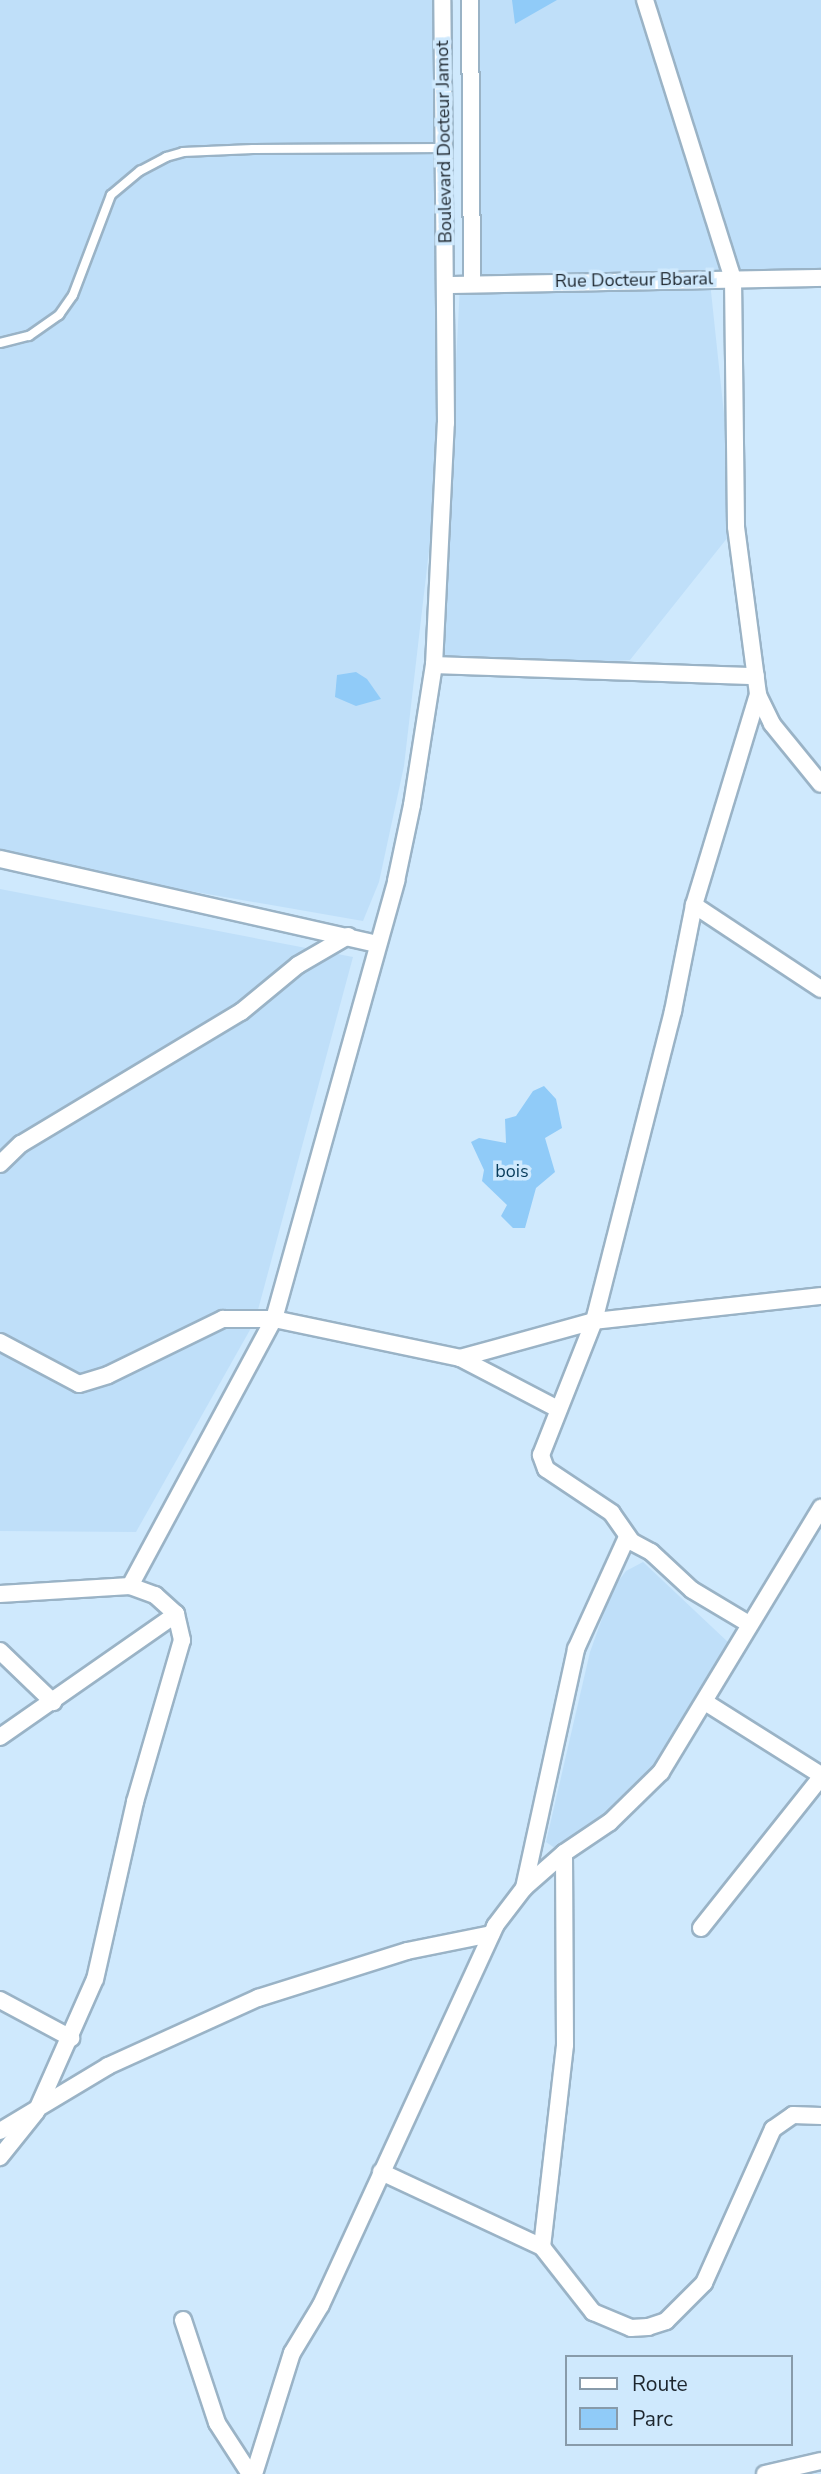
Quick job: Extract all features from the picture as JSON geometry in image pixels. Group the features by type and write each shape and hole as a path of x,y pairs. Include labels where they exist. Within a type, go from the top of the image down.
{"street":[{"name":"Boulevard Docteur Jamot","path":"130,1587 274,1319 378,944 411,805 434,665 446,423 447,285 442,0"},
{"name":"Boulevard Docteur Jamot","path":"470,0 472,285"},
{"path":"645,0 733,279 736,527 758,695 772,724 821,784"},
{"name":"Rue Docteur Bbaral","path":"447,285 820,278"},
{"path":"434,665 755,676"},
{"path":"749,1624 692,1590 651,1552 627,1538 612,1513 546,1469 541,1455 594,1321 673,1011 694,905 758,695"},
{"path":"0,859 378,944"},
{"path":"694,905 821,989"},
{"path":"0,1164 21,1144 241,1012 298,965 348,936"},
{"path":"460,1358 594,1321 821,1296"},
{"path":"0,1342 79,1384 108,1376 223,1319 274,1319 460,1358 558,1409"},
{"path":"252,2474 292,2353 321,2305 491,1934 524,1888 564,1853 636,1799 661,1772 821,1508"},
{"path":"524,1888 576,1649 627,1538"},
{"path":"0,1594 130,1587 155,1595 176,1614 182,1640 135,1802 95,1979 36,2112 0,2157"},
{"path":"0,1737 176,1614"},
{"path":"0,1651 53,1702"},
{"path":"701,1927 821,1776 705,1702"},
{"path":"542,2247 565,2045 564,1853"},
{"path":"0,2131 36,2112 108,2066 258,1998 407,1951 491,1934"},
{"path":"0,2000 71,2038"},
{"path":"380,2172 542,2247 593,2312 631,2328 666,2321 704,2283 773,2129 793,2115 821,2116"},
{"path":"183,2319 218,2423 252,2474"},
{"path":"765,2474 821,2461"}],"lane":[{"path":"0,343 29,337 59,315 73,295 111,195 166,158 183,152 253,149 444,148"}],"shaded area":[{"path":"0,0 435,0 439,219 436,490 404,766 379,882 363,921 0,858"},
{"path":"476,0 821,0 821,281 710,282 736,527 630,660 440,673 460,285 481,284"},
{"path":"0,889 353,957 255,1321 136,1532 0,1531"},
{"path":"643,1562 729,1643 683,1730 637,1790 559,1851 546,1842 590,1652 613,1588 626,1571"}],"green space":[{"path":"512,0 557,0 515,24"},
{"path":"356,672 367,679 381,699 356,706 335,697 337,675"},
{"name":"bois","path":"544,1086 556,1099 562,1128 545,1138 555,1172 536,1188 525,1228 513,1228 501,1216 507,1205 482,1181 484,1170 471,1142 479,1138 506,1143 505,1119 516,1116 533,1091"}]}
